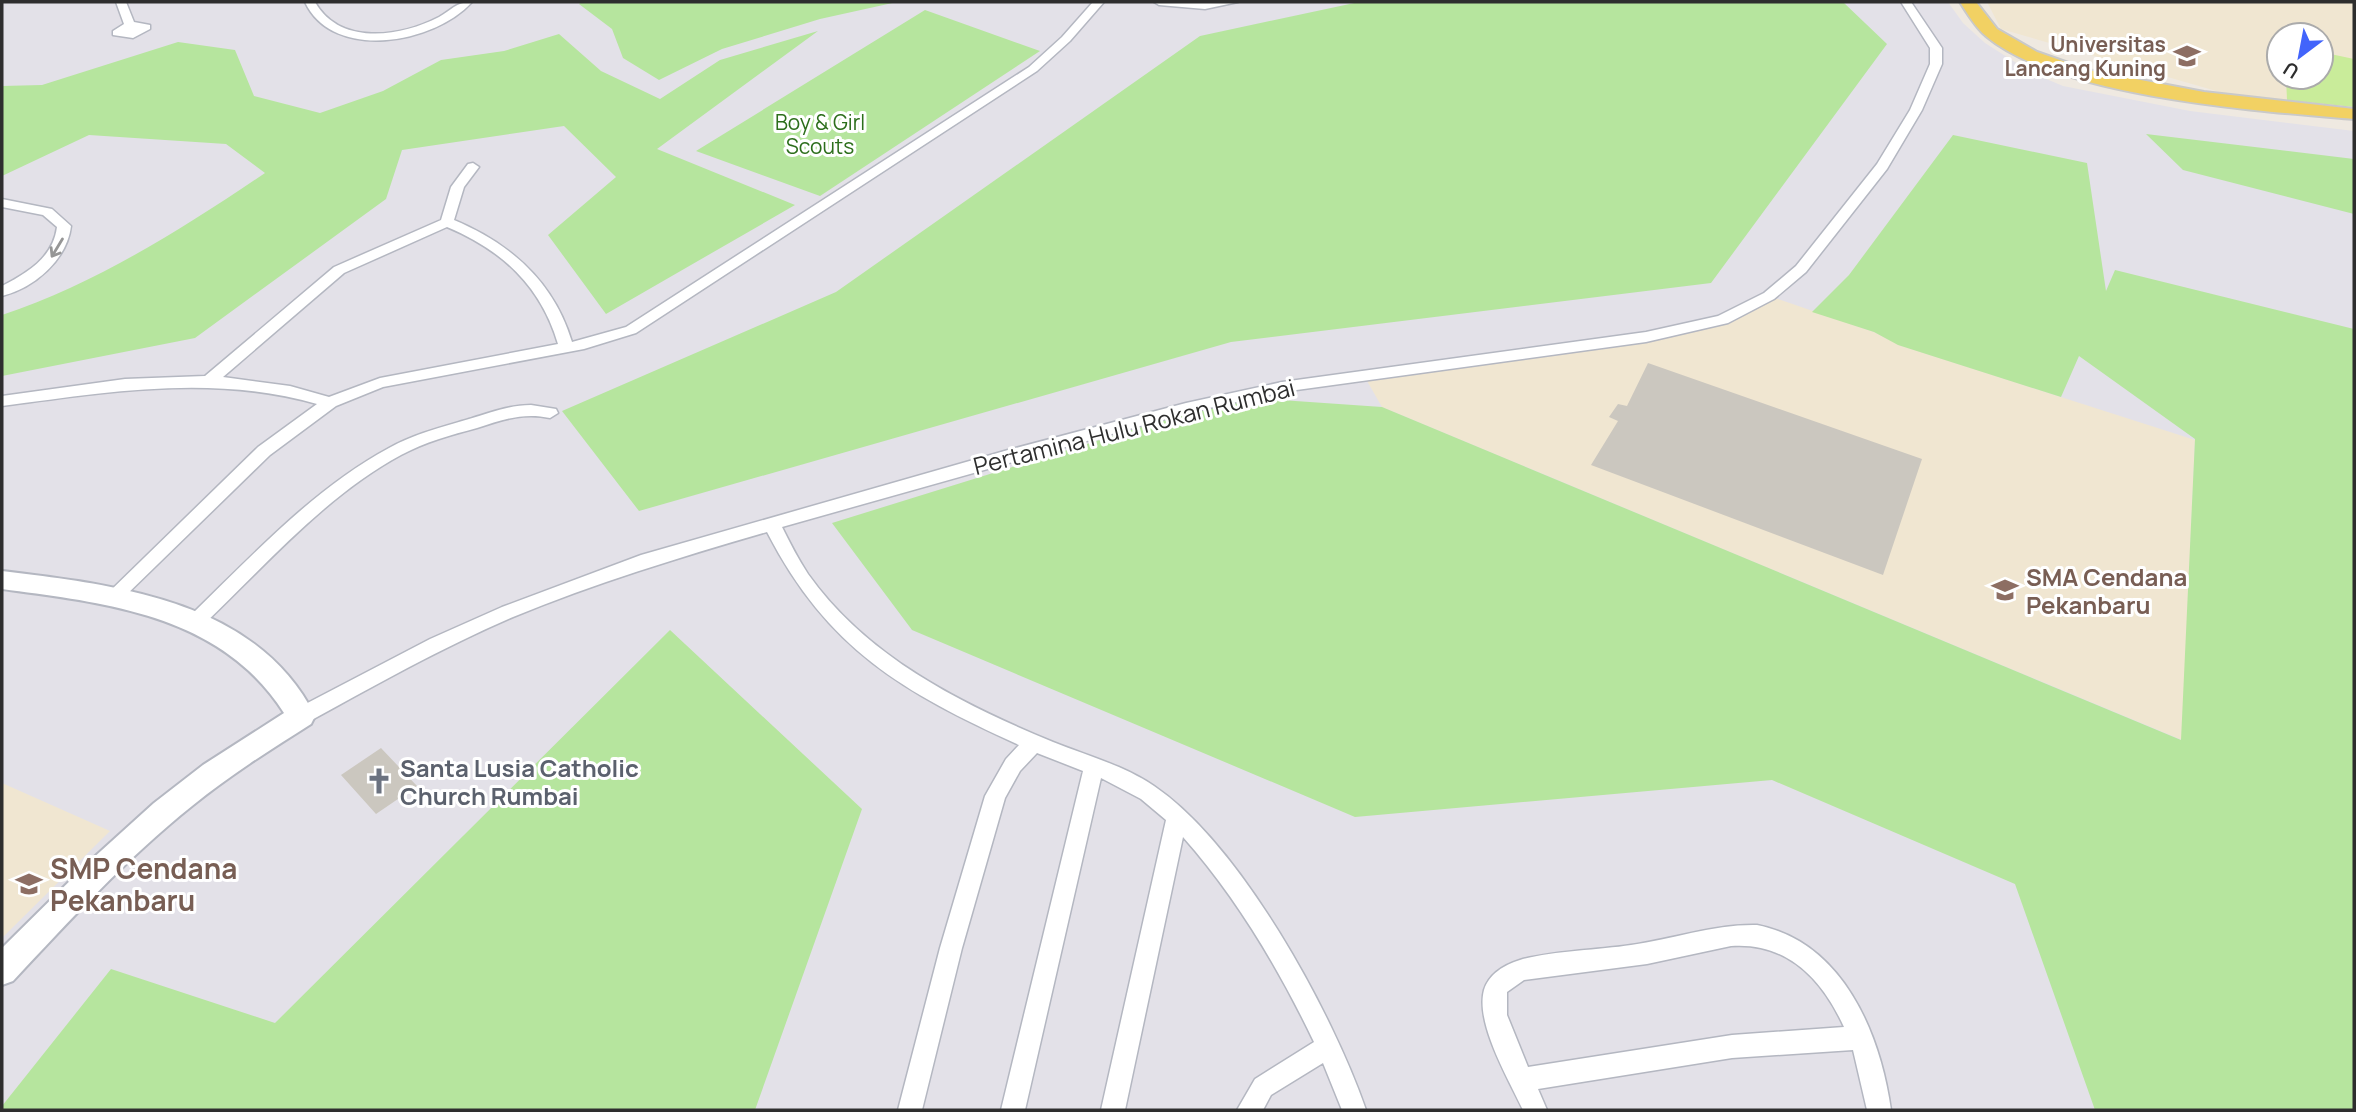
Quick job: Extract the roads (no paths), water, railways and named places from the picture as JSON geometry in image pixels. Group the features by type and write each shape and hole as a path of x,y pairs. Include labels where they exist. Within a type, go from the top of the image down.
{"main road":[{"path":"1968,2 1982,23 2008,42 2038,58 2085,75 2152,90 2354,114"}],"street":[{"path":"121,2 130,25"},
{"path":"310,2 336,30 366,36 439,23 456,13 467,2"},
{"path":"115,595 264,452 330,402 380,383 611,338 658,316 1033,69 1066,39 1099,2"},
{"path":"1159,2 1205,6 1233,2"},
{"name":"Pertamina Hulu Rokan Rumbai","path":"2,970 104,866 165,811 239,755 301,716 396,664 508,612 648,560 771,523 1186,408 1282,387 1646,337 1723,320 1769,296 1801,269 1882,166 1916,110 1936,64 1936,48 1906,2"},
{"path":"447,222 458,187 473,167"},
{"path":"2,203 47,212 64,226 64,234 51,258 2,292"},
{"path":"208,382 339,270 447,222 487,239 534,278 562,328 566,348"},
{"path":"2,401 89,388 168,381 251,385 330,402"},
{"path":"196,621 307,517 382,458 425,438 504,413 536,409 550,413"},
{"path":"771,523 804,582 842,627 887,668 1034,743 1094,765 1149,793 1177,814 1264,928 1328,1047 1354,1110"},
{"path":"2,580 115,595 196,621 234,642 271,674 301,716"},
{"path":"910,1110 951,948 995,796 1013,765 1034,743"},
{"path":"1013,1110 1094,765"},
{"path":"1113,1110 1177,814"},
{"path":"1535,1110 1524,1080 1501,1037 1493,999 1496,988 1504,979 1522,970 1664,951 1735,936 1769,938 1798,951 1822,972 1845,1006 1870,1062 1879,1110"},
{"path":"1524,1080 1686,1051 1786,1039 1859,1038"},
{"path":"1249,1110 1263,1087 1328,1047"}],"place":[{"name":"Universitas Lancang Kuning","path":"2187,56"},
{"name":"SMA Cendana Pekanbaru","path":"2005,590"},
{"name":"Santa Lusia Catholic Church Rumbai","path":"379,781"},
{"name":"SMP Cendana Pekanbaru","path":"29,884"}],"park label":[{"name":"Boy & Girl Scouts","path":"820,134"}]}
